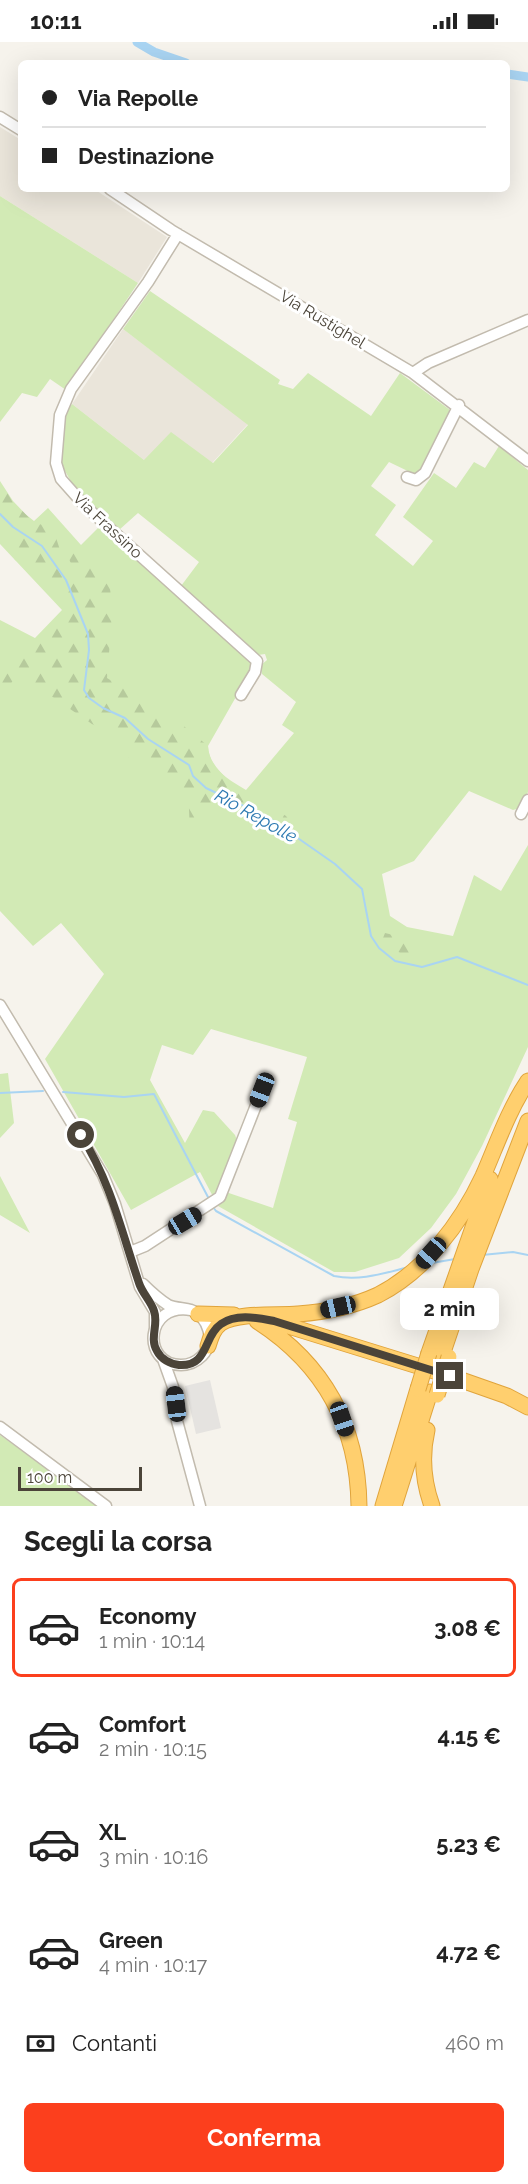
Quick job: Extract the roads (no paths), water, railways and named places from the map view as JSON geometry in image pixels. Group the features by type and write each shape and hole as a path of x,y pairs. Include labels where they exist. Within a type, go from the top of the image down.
{"highway":[{"path":"194,1312 250,1316 320,1312 378,1295 406,1276 448,1235 473,1195 516,1100 528,1081"},
{"path":"473,1245 509,1131 528,1088"},
{"path":"440,1355 464,1268 528,1120"},
{"path":"394,1506 428,1392 458,1306 464,1268"},
{"path":"250,1316 283,1338 304,1358 325,1385 348,1436 358,1487 359,1506"},
{"path":"208,1346 212,1332 223,1322 250,1316 274,1321 450,1376 507,1396 528,1407"},
{"path":"383,1506 428,1392"},
{"path":"428,1392 423,1449 425,1487 432,1506"}],"street":[{"path":"0,117 18,128"},
{"name":"Via Rustighel","path":"115,192 178,234 413,373 459,405 528,461"},
{"name":"Via Frassino","path":"178,234 148,282 71,389 60,415 56,463 62,479 85,506 256,661 255,672 241,695"},
{"path":"413,373 428,363 528,320"},
{"path":"407,477 416,480 425,473 459,405"},
{"path":"521,814 528,800"},
{"path":"0,1005 91,1152 115,1204 137,1277 155,1312 154,1344 173,1387 177,1421 200,1506"},
{"path":"130,1252 145,1246 220,1197 262,1090"},
{"path":"137,1277 152,1293 170,1306 194,1312 208,1329 208,1346 185,1369 173,1387"},
{"path":"154,1328 165,1314 182,1309 194,1312"},
{"path":"162,1358 177,1365 194,1362"},
{"path":"0,1427 106,1506"}],"waterway":[{"path":"137,42 154,52 177,60"},
{"path":"510,74 528,77"},
{"name":"Rio Repolle","path":"0,514 13,527 42,546 66,580 88,634 89,650 84,690 89,698 103,708 125,718 148,739 189,765 193,776 206,788 269,818 335,864 362,889 371,936 379,948 395,961 422,967 457,957 528,985"},
{"path":"0,1093 43,1091"},
{"path":"63,1092 124,1097 154,1094 209,1199"},
{"path":"213,1207 216,1211 334,1276 361,1277 405,1268"},
{"path":"482,1255 513,1252 528,1255"},
{"path":"432,1263 455,1259"}]}
